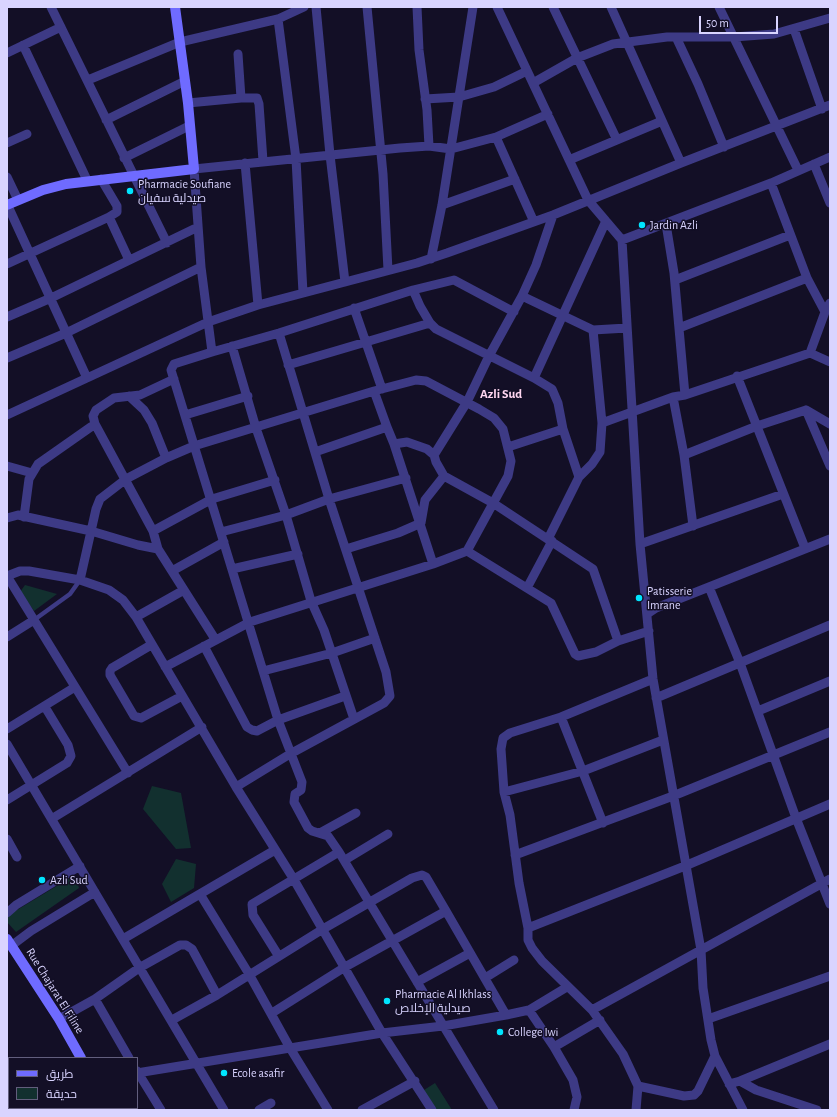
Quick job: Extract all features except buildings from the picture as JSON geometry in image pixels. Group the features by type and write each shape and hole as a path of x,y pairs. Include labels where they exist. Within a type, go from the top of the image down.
{"street":[{"path":"52,7 124,158 167,242"},
{"path":"175,7 188,103 201,267 212,352"},
{"path":"88,80 180,42 278,19 293,9 304,7"},
{"path":"316,7 330,155 345,282"},
{"path":"367,7 380,150 388,270"},
{"path":"417,7 419,50 429,146"},
{"path":"431,259 442,205 473,7"},
{"path":"497,7 588,200 622,240 640,544 653,679 701,950 703,988 715,1056 728,1084 743,1110"},
{"path":"553,7 617,140"},
{"path":"611,7 681,163"},
{"path":"719,7 798,170"},
{"path":"533,83 578,58 613,44 627,41 676,37 734,37 774,34 830,18"},
{"path":"278,19 296,158 303,293"},
{"path":"7,53 61,27"},
{"path":"7,415 208,322 258,305 431,259 553,215 681,163 826,107 794,29"},
{"path":"676,37 698,84 724,147"},
{"path":"22,45 87,180"},
{"path":"238,54 241,98"},
{"path":"425,99 459,97 494,87 527,71"},
{"path":"106,120 185,82"},
{"path":"188,103 241,98 254,98 258,100 263,161"},
{"path":"87,378 31,253 7,205 66,184 87,180 380,150 429,146 451,149 496,137 548,114"},
{"path":"569,160 662,121"},
{"path":"124,158 189,126"},
{"path":"7,143 27,134"},
{"path":"496,137 534,222"},
{"path":"622,240 771,183 830,157"},
{"path":"245,163 258,305"},
{"path":"814,164 830,203"},
{"path":"7,177 18,200"},
{"path":"7,264 109,217 118,209 101,179"},
{"path":"442,205 515,180"},
{"path":"771,183 807,278 825,312"},
{"path":"434,455 467,402 489,356 522,296 536,265 553,215"},
{"path":"109,217 129,260"},
{"path":"534,378 606,221"},
{"path":"666,224 675,280 685,395"},
{"path":"7,317 51,298 198,227"},
{"path":"675,280 790,235"},
{"path":"7,358 66,333 201,267"},
{"path":"679,328 807,278"},
{"path":"494,1110 392,942 340,852 328,836 312,831 308,828 294,802 295,794 301,790 302,782 278,720 250,622 232,569 171,370 174,364 212,352 279,333 413,290 457,280 478,294 514,312"},
{"path":"413,290 430,323 436,329 534,378 552,389 558,403 564,429 579,477"},
{"path":"522,296 594,330 627,328"},
{"path":"810,353 825,312 830,303"},
{"path":"354,308 366,341 387,427 406,478 433,564"},
{"path":"288,364 430,323"},
{"path":"528,588 579,477 592,464 600,452 602,423 594,330"},
{"path":"236,787 290,754 384,703 390,696 386,672 329,499 279,333"},
{"path":"232,346 248,396 256,428 286,515 311,602 332,653 345,696 354,718"},
{"path":"602,423 673,397 685,395 737,376 810,353 830,362"},
{"path":"737,376 805,548"},
{"path":"174,379 140,395 114,398 96,410 93,416 95,424 154,531 158,549 215,640"},
{"path":"80,580 96,509 100,499 126,479 166,458 194,446 378,390 416,380 426,381 467,402 494,418 503,429 511,461 508,476 467,551 433,564 250,622 165,667"},
{"path":"129,396 144,410 152,423 166,458"},
{"path":"185,415 248,396"},
{"path":"673,397 684,455 692,526"},
{"path":"806,410 830,466"},
{"path":"684,455 757,426 806,410 830,424"},
{"path":"24,516 29,479 38,464 95,424"},
{"path":"315,452 387,427"},
{"path":"508,447 564,429"},
{"path":"394,444 407,442 420,445 434,455 436,462 444,476 493,503 593,570 618,641"},
{"path":"7,466 32,473"},
{"path":"420,523 425,500 444,476"},
{"path":"221,532 286,515 329,499 406,478"},
{"path":"154,531 212,500 275,480"},
{"path":"640,544 783,494"},
{"path":"7,518 18,515 24,516 91,531 138,545 158,549"},
{"path":"346,549 398,533 420,523"},
{"path":"647,614 656,608 830,539"},
{"path":"172,571 224,542"},
{"path":"467,551 551,603 575,654 578,656 586,655 618,641 649,631"},
{"path":"232,569 298,554"},
{"path":"128,772 7,576 20,571 80,580 116,594 136,617 151,646 323,928 382,1032 432,1110"},
{"path":"709,587 740,663 796,818 826,880 830,904"},
{"path":"136,617 184,590"},
{"path":"7,637 34,620"},
{"path":"656,698 830,625"},
{"path":"263,671 332,653 375,638"},
{"path":"151,646 112,668 110,671 110,675 134,716 141,718 182,696"},
{"path":"204,646 247,727 252,730 257,731 278,720 345,696"},
{"path":"636,1110 638,1086 629,1064 592,1010 567,987 532,948 528,940 528,928 514,856 510,816 504,792 501,749 503,738 510,733 561,717 653,679"},
{"path":"758,711 830,681"},
{"path":"7,729 75,687"},
{"path":"7,800 30,784 67,763 71,756 68,745 45,706"},
{"path":"561,717 603,823"},
{"path":"53,818 202,728"},
{"path":"514,856 673,796 830,732"},
{"path":"504,792 583,771 663,740"},
{"path":"7,744 30,784 53,818 139,968 172,1020 196,1064 224,1110"},
{"path":"528,928 685,866 830,804"},
{"path":"320,833 356,813"},
{"path":"345,860 388,834"},
{"path":"7,839 17,857"},
{"path":"123,939 275,850"},
{"path":"278,955 253,915 252,904 293,878 340,852"},
{"path":"7,913 16,905 80,866"},
{"path":"172,1020 217,995 278,955 323,928 370,903 412,878 422,875 426,877 506,1015"},
{"path":"592,1010 826,880"},
{"path":"9,942 31,931 95,892"},
{"path":"200,894 328,1110"},
{"path":"272,1014 345,967 446,911"},
{"name":"Rue Chajarat El Filine","path":"9,942 59,1020 80,1057"},
{"path":"59,1020 95,999 139,968 180,945 186,945 192,949 217,995"},
{"path":"417,982 470,952"},
{"path":"485,978 514,960"},
{"path":"708,1019 830,976"},
{"path":"138,1072 196,1064 382,1032 443,1026 506,1015 529,1010 567,987"},
{"path":"95,999 128,1057"},
{"path":"529,1010 554,1048 576,1089 577,1097 574,1110"},
{"path":"554,1048 600,1020"},
{"path":"728,1084 740,1081 830,1044"},
{"path":"638,1086 684,1096 694,1094 698,1091 715,1056"},
{"path":"138,1074 161,1110"},
{"path":"362,1110 414,1081"},
{"path":"740,1081 756,1090 817,1110"},
{"path":"259,1110 271,1103"}],"lane":[{"path":"34,620 70,594 80,580"}],"green space":[{"path":"25,585 57,594 34,611 20,592"},
{"path":"152,786 181,793 191,848 176,849 143,809"},
{"path":"176,859 196,864 194,888 171,902 162,884"},
{"path":"75,875 79,888 16,932 7,922 7,916"},
{"path":"435,1083 452,1110 431,1110 424,1090"}],"place":[{"name":"Pharmacie Soufiane صيدلية سفيان","path":"130,191"},
{"name":"Jardin Azli","path":"642,225"},
{"name":"Patisserie Imrane","path":"639,598"},
{"name":"Azli Sud","path":"42,880"},
{"name":"Pharmacie Al Ikhlass صيدلية الإخلاص","path":"387,1001"},
{"name":"College Iwi","path":"500,1032"},
{"name":"Ecole asafir","path":"224,1073"}],"district":[{"name":"Azli Sud","path":"501,394"}]}
